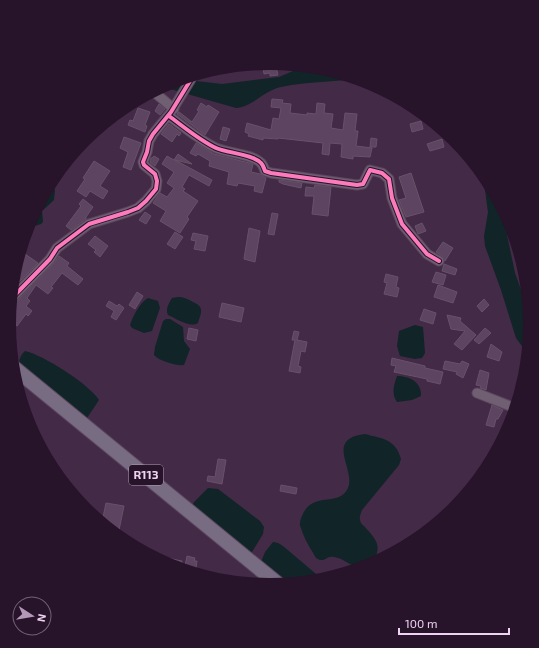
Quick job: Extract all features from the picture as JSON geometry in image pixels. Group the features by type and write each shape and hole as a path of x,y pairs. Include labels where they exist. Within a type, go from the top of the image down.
{"main road":[{"name":"R113","path":"21,374 271,578"}],"street":[{"path":"18,293 50,259 57,248 89,224 138,208 151,196 156,189 157,181 155,174 144,165 143,162 149,141 171,112 188,84"},
{"path":"158,97 188,130 216,148 234,152 258,161 262,164 265,171 357,186 363,184 370,170 382,173 389,179 392,198 402,224 427,254 439,261"},
{"path":"477,393 510,406"}],"shaded area":[{"path":"291,72 319,75 339,80 281,87 242,107 236,108 173,90 197,81 222,84 279,77"},
{"path":"55,190 54,200 43,210"},
{"path":"485,191 497,212 507,235 515,273 520,288 523,324 522,346 516,338 485,246 484,236 488,212"},
{"path":"42,212 43,222 36,226"},
{"path":"178,297 188,299 201,308 198,323 187,324 168,315 167,308 172,298"},
{"path":"148,298 158,301 160,308 152,331 144,333 132,328 130,325 140,306"},
{"path":"170,319 183,327 184,341 190,349 184,365 168,363 154,355 163,321"},
{"path":"415,325 423,327 425,353 422,358 415,359 400,356 397,346 399,331"},
{"path":"25,351 54,364 94,393 99,400 85,421 20,370 19,362"},
{"path":"397,376 406,377 414,381 421,391 421,396 412,400 397,402 394,395 394,386"},
{"path":"365,434 387,440 395,447 401,459 399,465 362,510 360,517 360,522 373,536 377,544 377,553 350,564 344,560 331,557 324,560 319,560 316,558 304,536 300,527 300,521 306,508 312,503 338,497 344,494 348,488 349,480 344,456 344,448 346,442 353,437"},
{"path":"208,488 218,489 260,521 264,527 263,534 252,552 247,554 191,508 194,502"},
{"path":"273,542 278,543 315,573 278,578 261,562 265,552"}],"building":[{"path":"263,70 277,70 278,75 270,76 270,73 264,74"},
{"path":"272,99 283,100 282,103 291,104 290,113 307,115 307,113 316,114 317,103 325,104 324,113 333,114 331,128 343,130 345,113 357,114 355,131 358,131 356,146 372,148 370,157 353,156 353,159 341,157 342,144 330,143 329,155 322,154 323,143 278,138 263,138 263,140 248,136 249,134 245,132 247,123 271,130 273,118 279,119 281,108 271,107"},
{"path":"201,103 207,107 208,105 219,112 205,135 177,114 179,112 192,122 199,111 197,110"},
{"path":"159,104 165,109 160,115 155,111"},
{"path":"138,108 150,112 145,125 147,126 145,132 128,125 130,120 133,121"},
{"path":"421,121 423,129 412,132 410,124"},
{"path":"169,124 181,133 179,136 177,134 172,142 161,134"},
{"path":"223,127 230,129 226,141 220,139"},
{"path":"124,137 141,143 131,170 123,167 128,152 120,148"},
{"path":"371,138 377,139 376,147 370,147"},
{"path":"442,139 444,147 430,151 427,144"},
{"path":"196,143 214,154 253,164 251,172 260,174 266,178 262,193 254,191 255,186 238,183 237,186 227,184 229,172 209,166 210,161 198,154 196,156 190,153"},
{"path":"178,154 192,164 175,160 212,180 209,186 189,175 182,187 185,189 183,191 198,201 187,217 189,219 180,233 160,221 166,211 153,203 160,193 167,197 174,188 167,183 174,172 162,164 167,156 174,160"},
{"path":"154,156 159,159 155,166 150,162 151,158"},
{"path":"94,161 110,171 100,186 108,191 103,199 90,191 86,197 77,191"},
{"path":"411,173 424,212 406,217 399,200 406,198 399,177"},
{"path":"279,180 302,183 301,188 283,184 279,182"},
{"path":"315,185 331,187 328,216 312,214 314,196 305,196 306,187 314,188"},
{"path":"83,199 93,207 86,219 71,230 66,226 81,206 79,204"},
{"path":"145,212 151,216 146,224 139,220"},
{"path":"272,213 278,214 274,235 268,234"},
{"path":"422,223 426,231 418,234 415,226"},
{"path":"249,228 260,231 255,262 244,259"},
{"path":"175,232 183,237 175,249 167,244"},
{"path":"193,233 208,236 205,251 194,249 196,241 191,240"},
{"path":"95,236 108,246 100,257 94,252 96,250 88,244"},
{"path":"443,242 453,248 445,261 442,256 436,252"},
{"path":"26,255 38,263 20,281"},
{"path":"59,256 69,263 67,266 83,279 78,285 62,273 51,287 53,288 48,294 36,285 27,298 30,301 26,306 32,311 28,316 26,314 17,326 17,301"},
{"path":"444,264 457,269 455,275 442,271"},
{"path":"436,272 446,275 443,285 432,282"},
{"path":"386,274 398,277 396,287 399,288 397,297 384,294 387,283 384,282"},
{"path":"438,285 457,292 453,303 434,297"},
{"path":"137,292 143,296 135,309 129,305"},
{"path":"484,299 489,305 482,312 477,306"},
{"path":"109,301 117,306 119,304 124,308 116,320 111,317 114,311 106,306"},
{"path":"222,303 244,308 241,322 219,317"},
{"path":"424,309 436,313 433,324 420,320"},
{"path":"447,315 461,318 460,321 476,335 462,350 454,344 465,331 451,329"},
{"path":"189,328 198,330 196,341 187,339"},
{"path":"485,328 491,333 479,344 474,340"},
{"path":"294,331 299,332 297,340 307,342 305,352 301,351 298,366 301,367 300,373 289,371 295,340 292,340"},
{"path":"491,344 502,352 499,361 487,357"},
{"path":"392,358 443,372 440,384 427,381 427,379 394,372 396,366 391,365"},
{"path":"445,361 460,364 462,361 469,364 463,378 456,374 457,372 443,369"},
{"path":"480,370 489,373 486,390 480,388 481,386 476,385"},
{"path":"492,405 503,410 498,419 496,419 494,427 486,425"},
{"path":"218,459 226,460 222,484 207,481 208,476 215,477"},
{"path":"281,485 297,488 296,494 280,491"},
{"path":"106,503 124,506 119,528 103,516"},
{"path":"187,556 195,558 194,561 197,561 196,567 186,563"}],"cycle path":[{"path":"18,292 50,259 57,248 89,224 138,208 156,189 157,181 155,174 144,165 143,162 149,141 171,112 188,84"},
{"path":"169,116 210,145 221,150 257,160 261,163 265,171 271,173 357,185 363,184 370,170 382,173 389,179 392,198 402,224 427,254 439,261"}]}
